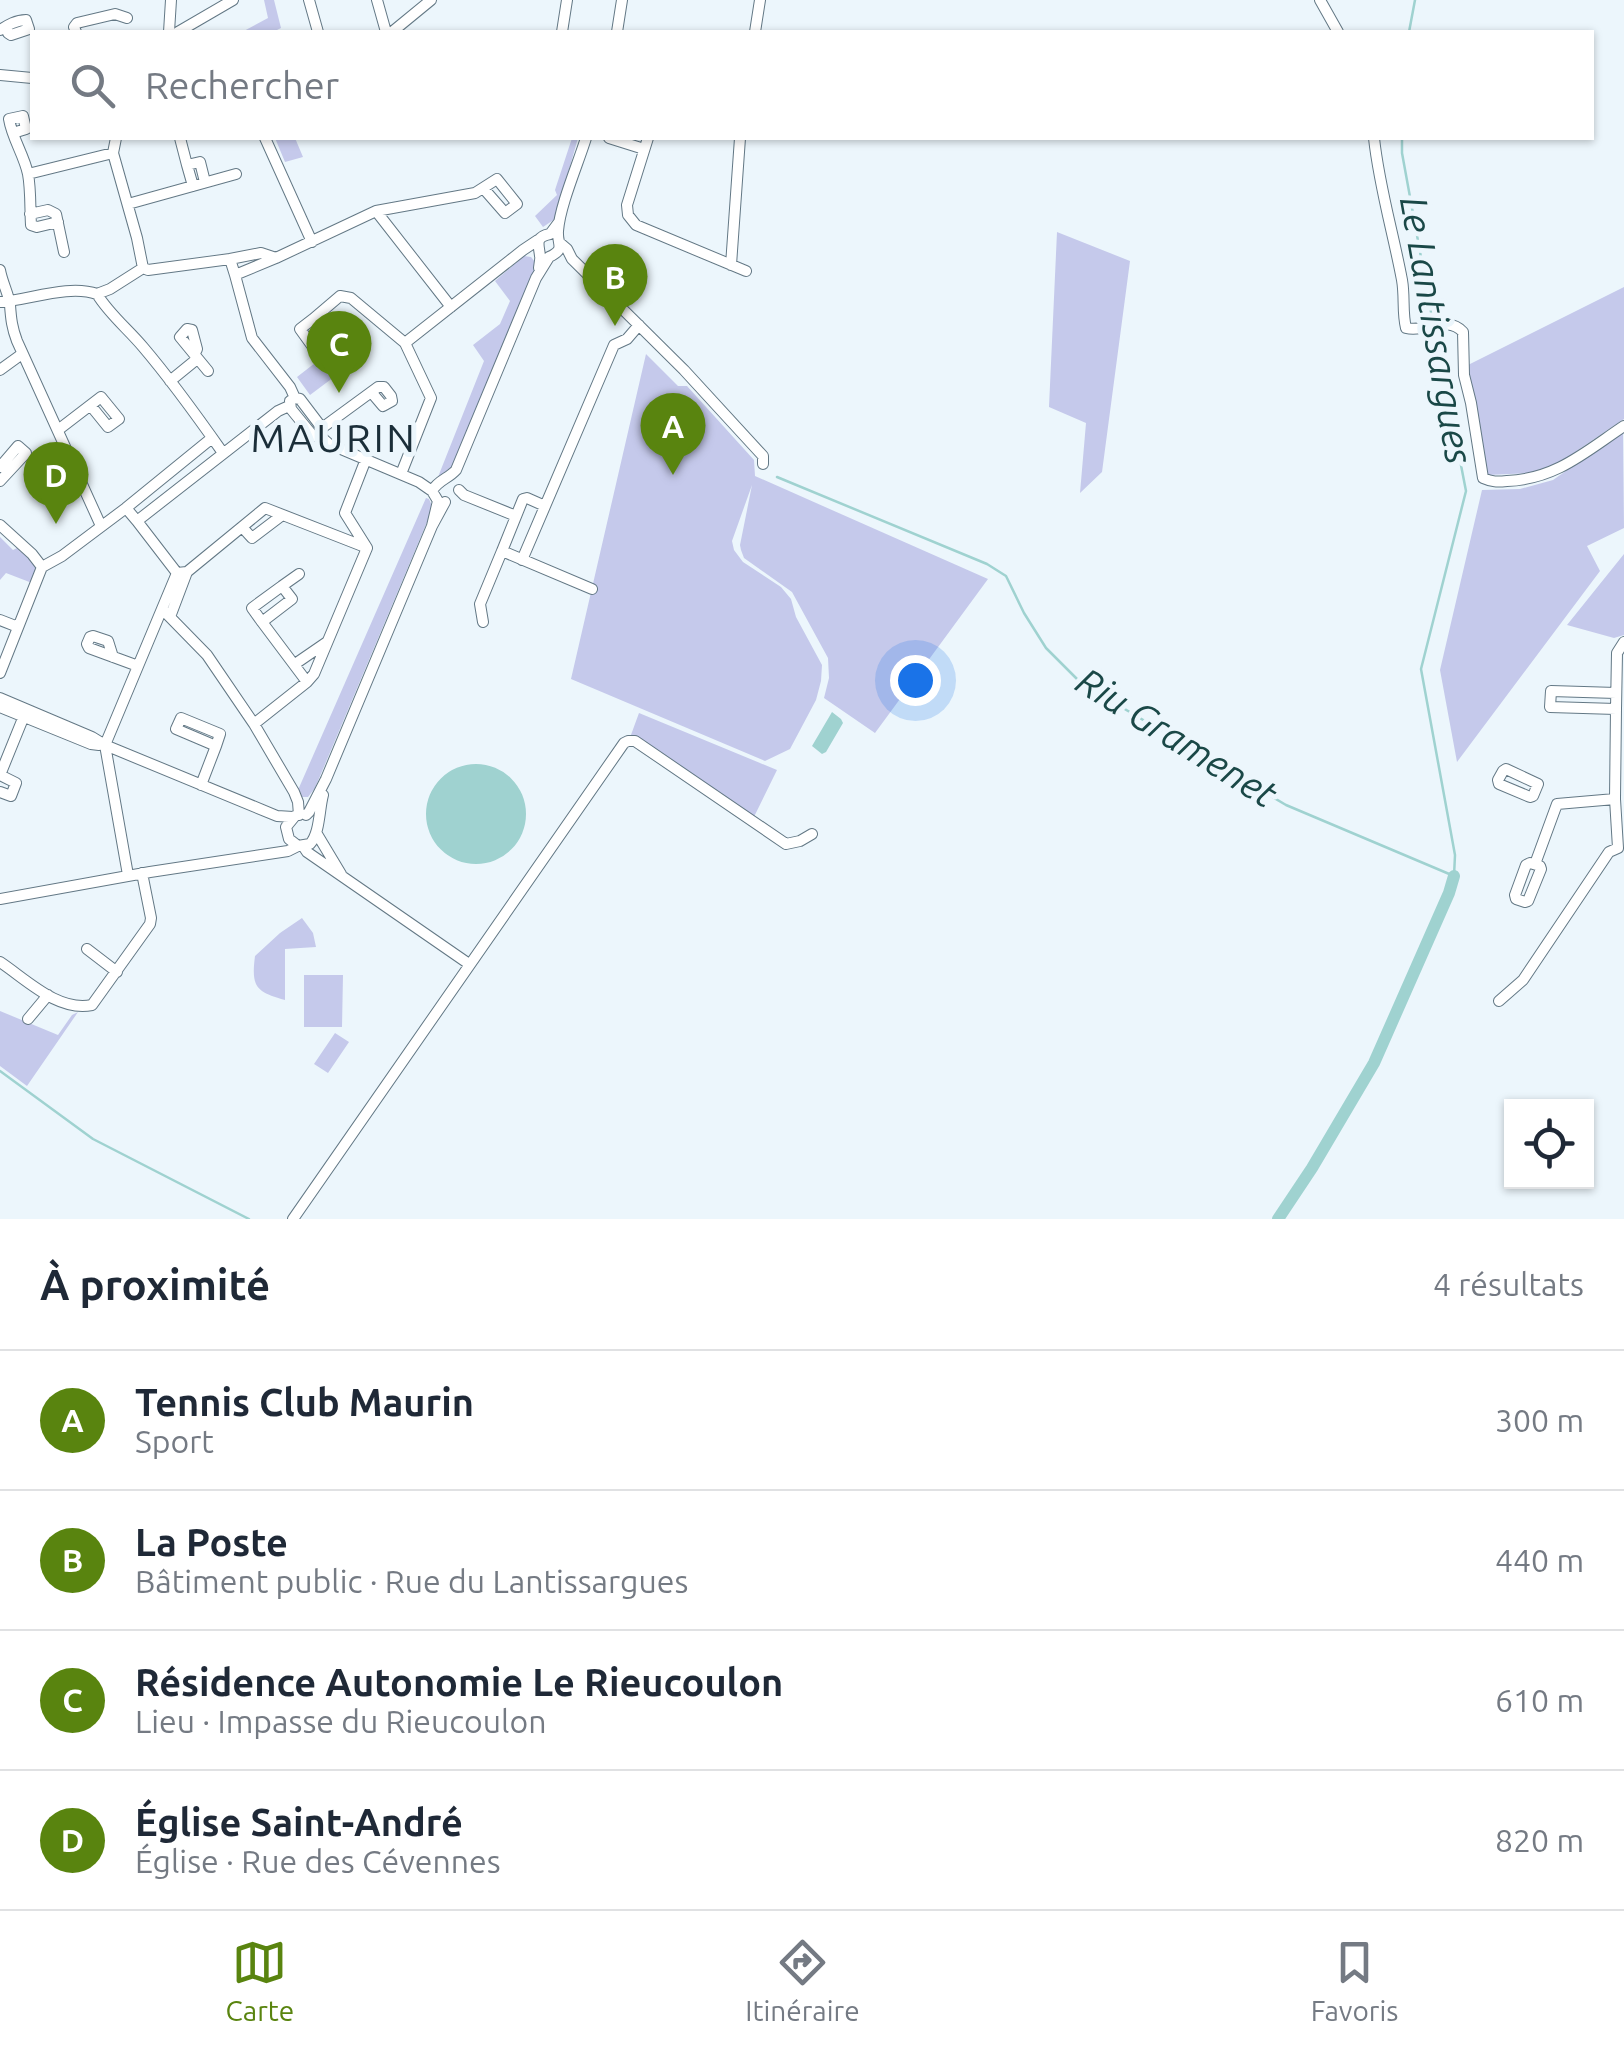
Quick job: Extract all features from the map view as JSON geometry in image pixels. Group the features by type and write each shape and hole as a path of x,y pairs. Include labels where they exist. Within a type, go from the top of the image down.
{"street":[{"path":"170,30 171,0"},
{"path":"182,30 234,0"},
{"path":"309,0 317,30"},
{"path":"377,0 388,30"},
{"path":"392,30 430,0"},
{"path":"562,30 567,0"},
{"path":"617,30 622,0"},
{"path":"755,30 760,0"},
{"path":"1320,0 1337,30"},
{"path":"75,30 77,23 115,14 128,18"},
{"path":"0,76 30,78"},
{"path":"13,134 28,174 30,214 48,210 56,214 64,252"},
{"path":"116,140 114,153 143,268"},
{"path":"181,140 192,186"},
{"path":"266,140 312,242"},
{"path":"406,343 520,253 557,253 560,219 585,140"},
{"path":"731,265 740,140"},
{"path":"1374,140 1378,175 1402,281 1406,328 1451,324 1462,332 1464,375 1483,478 1492,482 1521,481 1561,469 1624,426"},
{"path":"646,143 627,205 628,215 636,225 746,271"},
{"path":"28,174 114,153"},
{"path":"187,165 200,162 205,182"},
{"path":"128,204 236,174"},
{"path":"235,275 376,211 475,193 484,188"},
{"path":"376,211 451,307"},
{"path":"438,495 457,485 536,278 544,251 543,235 556,238 572,259 640,325 763,456 762,464"},
{"path":"544,251 572,259"},
{"path":"143,268 261,254 276,258"},
{"path":"230,259 252,338 290,387 292,402"},
{"path":"5,302 31,295 88,291 97,294 143,268"},
{"path":"0,270 10,324 101,526"},
{"path":"97,294 170,380 222,453"},
{"path":"313,318 340,296 351,298 406,343 431,398 401,474"},
{"path":"522,560 614,346 627,340 640,325"},
{"path":"0,370 22,354"},
{"path":"170,380 196,356 208,371"},
{"path":"321,432 372,393"},
{"path":"140,518 278,411 300,399 329,444 419,482 438,495"},
{"path":"58,430 90,406"},
{"path":"0,672 42,568 212,438"},
{"path":"0,466 18,446 26,453 0,481"},
{"path":"335,537 366,460"},
{"path":"438,495 457,485"},
{"path":"457,485 516,516"},
{"path":"270,852 295,818 317,798 326,780 432,526 438,495"},
{"path":"482,622 480,604 524,499 546,506"},
{"path":"130,504 182,572"},
{"path":"346,513 367,548"},
{"path":"128,875 105,745 182,572 242,527 252,538 280,516 367,548"},
{"path":"0,524 42,568"},
{"path":"254,724 314,674 367,548"},
{"path":"502,551 592,589"},
{"path":"299,574 252,608 307,682"},
{"path":"167,613 207,655 254,724 295,818 288,839 470,964"},
{"path":"0,620 18,627"},
{"path":"295,664 328,642"},
{"path":"1498,1001 1523,980 1609,852 1621,851 1616,693 1618,654 1624,642"},
{"path":"113,657 138,666"},
{"path":"1616,693 1550,691 1550,707 1616,709"},
{"path":"0,698 91,744 105,745 277,816 312,818 344,880"},
{"path":"0,708 25,713"},
{"path":"0,792 11,796 16,782 0,775 25,713"},
{"path":"0,734 14,739"},
{"path":"293,1219 628,740 786,844 812,834"},
{"path":"201,785 216,746"},
{"path":"0,899 288,851 314,841 326,780"},
{"path":"1536,792 1557,804 1618,801"},
{"path":"1535,864 1557,804"},
{"path":"0,962 48,995 73,1006 92,1005 151,918 142,873"},
{"path":"87,949 117,972"},
{"path":"28,1019 48,995"}],"shaded area":[{"path":"264,0 274,0 281,28 246,30 268,18"},
{"path":"276,140 296,140 303,157 285,162"},
{"path":"571,140 577,140 555,219 543,227 535,216 557,195 555,190"},
{"path":"1057,232 1130,261 1102,472 1080,493 1086,423 1049,407"},
{"path":"524,256 535,262 533,276 453,466 438,477 484,361 473,345 500,324 510,301 495,281"},
{"path":"1624,287 1624,419 1556,465 1534,473 1488,475 1468,365"},
{"path":"646,354 678,386 687,386 754,460 755,476 988,579 875,733 824,698 828,658 792,592 744,558 740,545 752,485 732,541 734,550 743,562 781,587 791,599 796,617 822,665 816,700 790,749 765,761 571,679"},
{"path":"324,356 338,374 310,395 297,377"},
{"path":"1623,431 1624,528 1587,546 1600,571 1457,762 1440,670 1482,490 1520,489 1553,480"},
{"path":"426,498 433,508 315,788 308,797 300,797 298,790"},
{"path":"0,537 38,567 32,583 6,573 0,580"},
{"path":"1624,554 1624,635 1614,638 1567,625"},
{"path":"832,712 843,723 822,754 812,746"},
{"path":"639,713 777,770 750,825 628,743"},
{"path":"476,764 495,768 511,779 522,795 526,814 522,833 511,849 495,860 476,864 457,860 441,849 430,833 426,814 430,795 441,779 457,768"},
{"path":"302,918 313,933 316,947 285,949 285,1000 258,987 255,956"},
{"path":"304,975 343,975 342,1027 304,1027"},
{"path":"0,1011 58,1035 78,1012 27,1086 0,1066"},
{"path":"335,1033 349,1042 328,1073 314,1064"}],"waterway":[{"name":"Le Lantissargues","path":"1409,30 1415,0"},
{"name":"Le Lantissargues","path":"1402,140 1433,323"},
{"name":"Riu Gramenet","path":"777,477 987,564 1006,576 1046,648 1081,683 1286,805 1454,876 1455,855 1421,669 1466,491 1435,331"},
{"path":"1278,1219 1374,1063 1454,876"},
{"path":"0,1071 93,1139 249,1219"}],"place":[{"name":"La Poste","path":"615,326"},
{"name":"Résidence Autonomie Le Rieucoulon","path":"339,393"},
{"name":"Tennis Club Maurin","path":"673,475"},
{"name":"Église Saint-André","path":"56,524"}],"district":[{"name":"MAURIN","path":"334,437"}]}
